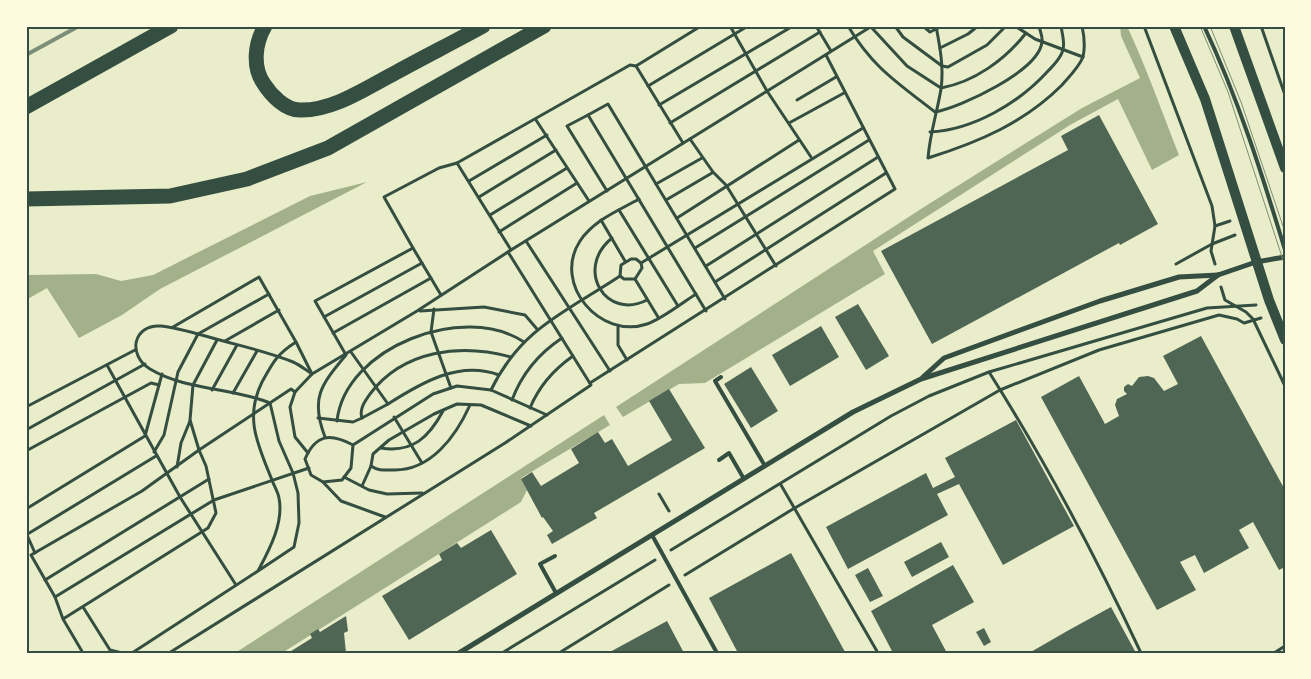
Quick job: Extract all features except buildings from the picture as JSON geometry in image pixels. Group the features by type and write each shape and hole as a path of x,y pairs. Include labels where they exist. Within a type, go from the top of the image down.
{"highway":[{"path":"26,107 171,26"},
{"path":"265,26 259,37 258,75 269,92 282,103 297,110 318,109 350,97 483,26"},
{"path":"26,199 170,196 247,179 328,148 544,26"}],"main road":[{"path":"1174,26 1205,99 1256,262 1285,340"},
{"path":"1234,26 1285,168"}],"street":[{"path":"921,379 944,358 1100,301 1178,277 1218,275 1256,262 1285,256"},
{"path":"459,653 854,412 921,379 1196,291 1218,275"}],"lane":[{"path":"1204,26 1225,71 1255,154 1285,250"},
{"path":"721,377 715,381 765,466"},
{"path":"719,460 729,453 744,478"},
{"path":"652,535 665,554 717,653"},
{"path":"555,556 540,564 556,593"}],"path":[{"path":"441,295 384,197 439,168 457,163 536,120 630,65 636,66 701,26"},
{"path":"730,26 767,91 811,157"},
{"path":"648,86 748,26"},
{"path":"659,104 793,26"},
{"path":"816,26 831,51"},
{"path":"848,26 854,37 888,78 935,112 960,106 996,87 1027,64 1042,42 1039,26"},
{"path":"308,453 295,437 290,407 296,392 312,374 418,311 510,251 871,26 907,66 941,88 952,86 986,70 1006,55 1026,33"},
{"path":"895,26 903,37 942,66 948,66 964,60 987,45 1006,26"},
{"path":"923,26 930,32 942,26"},
{"path":"940,48 968,34 978,26"},
{"path":"1015,26 1042,42 1083,56"},
{"path":"930,132 942,132 969,123 993,113 1021,95 1043,77 1055,64 1063,49 1061,26"},
{"path":"936,28 942,66 941,88 930,132 928,158 983,140 1006,128 1048,98 1070,75 1083,56 1082,26"},
{"path":"1144,26 1212,206 1215,226 1212,244"},
{"path":"1261,26 1285,95"},
{"path":"670,123 820,32"},
{"path":"169,653 547,416 591,385 590,383 725,299 895,189 826,55"},
{"path":"636,66 683,143"},
{"path":"797,100 836,77"},
{"path":"789,123 844,92"},
{"path":"607,190 568,126 608,104 725,299"},
{"path":"588,115 706,310"},
{"path":"536,120 589,202"},
{"path":"641,263 811,157 862,128"},
{"path":"469,181 547,135"},
{"path":"690,139 702,158 726,185 776,266"},
{"path":"677,218 799,140"},
{"path":"695,248 869,140"},
{"path":"479,197 556,150"},
{"path":"706,266 878,157"},
{"path":"656,184 702,158"},
{"path":"457,163 490,215 550,320 590,383"},
{"path":"490,215 567,168"},
{"path":"666,200 713,172"},
{"path":"715,282 886,173"},
{"path":"499,232 577,182"},
{"path":"639,199 601,220 590,228 579,242 574,256 573,275 581,300 593,314 618,327 648,324 696,294"},
{"path":"619,210 678,306"},
{"path":"601,220 625,261"},
{"path":"612,238 597,254 594,266 600,289 613,301 622,304 632,306 647,300"},
{"path":"526,241 610,371"},
{"path":"346,354 315,301 413,248"},
{"path":"620,276 621,265 625,261 630,259 641,263"},
{"path":"635,279 642,268 641,263"},
{"path":"324,318 422,264"},
{"path":"491,390 511,357 537,329 620,276"},
{"path":"620,276 624,280 635,279"},
{"path":"172,327 259,277 279,310 312,374"},
{"path":"333,333 431,278"},
{"path":"635,279 658,317"},
{"path":"35,553 26,535 155,454 164,435 178,372 186,353 198,334 269,294"},
{"path":"418,311 476,307 525,315 537,329"},
{"path":"502,653 781,485 891,416 929,396 989,372 1207,308 1237,307 1253,319 1285,386"},
{"path":"434,309 431,332 451,388"},
{"path":"225,342 279,310"},
{"path":"559,653 793,509 1000,390 1099,350 1219,316 1237,319 1244,323 1253,319"},
{"path":"270,403 255,397 212,390 177,381 162,374 145,364 135,350 136,339 146,330 157,326 172,327 294,362 312,374"},
{"path":"337,421 340,400 364,370 386,350 431,332 455,327 477,327 512,334 524,342"},
{"path":"618,327 618,345 626,360"},
{"path":"512,400 526,371 548,347 562,338"},
{"path":"177,467 181,443 190,420 193,385 217,340"},
{"path":"258,571 270,548 280,517 280,498 272,480 252,416 255,397 275,357 296,342"},
{"path":"212,390 237,345"},
{"path":"362,418 364,403 376,386 410,362 438,352 470,349 511,357"},
{"path":"26,407 135,350"},
{"path":"233,394 257,351"},
{"path":"351,352 388,404"},
{"path":"325,437 318,418 316,405 323,385 346,354"},
{"path":"530,408 543,384 562,364 573,356"},
{"path":"26,430 145,364"},
{"path":"107,365 167,475 236,585"},
{"path":"318,418 352,422 388,404 416,386 446,374 486,370 499,375"},
{"path":"989,372 1016,415 1117,602 1141,653"},
{"path":"26,509 145,436 162,374"},
{"path":"26,450 151,384 159,385"},
{"path":"353,445 433,394 457,386 491,390 547,416"},
{"path":"84,653 64,619 56,597 31,555 167,475 199,450 291,389 296,392"},
{"path":"132,653 294,547 300,523 300,510 292,473 279,441 270,403"},
{"path":"362,486 371,466 373,454 403,432 457,404 481,406 531,426"},
{"path":"371,466 376,470 414,468 437,453 454,434 470,405"},
{"path":"381,448 396,450 411,446 427,436 444,410"},
{"path":"394,418 422,463"},
{"path":"64,619 208,528 216,513 214,500 190,420"},
{"path":"353,445 338,437 325,437 310,446 305,459 311,475 323,482 341,501 385,517"},
{"path":"323,482 342,480 351,468 353,445"},
{"path":"56,597 214,500 308,468"},
{"path":"344,477 362,486 387,494 424,493"},
{"path":"45,580 209,479"},
{"path":"781,485 793,509 878,653"},
{"path":"659,494 675,521"},
{"path":"83,607 110,650 122,653"},
{"path":"1274,653 1285,646"}],"shaded area":[{"path":"1120,26 1127,26 1148,74 1179,155 1152,170 1118,99 1070,125 873,251 885,274 705,383 679,384 623,417 616,407 924,207 1082,108 1140,78 1121,36"},
{"path":"367,182 160,289 122,315 79,338 47,288 26,300 26,275 96,274 121,281 153,275 310,196"},
{"path":"604,415 610,425 521,478 527,490 521,502 282,653 235,653"}],"tram line":[{"path":"1200,26 1228,92 1285,266"},
{"path":"1210,26 1241,102 1285,232"}],"railway":[{"path":"26,55 79,26"}]}
